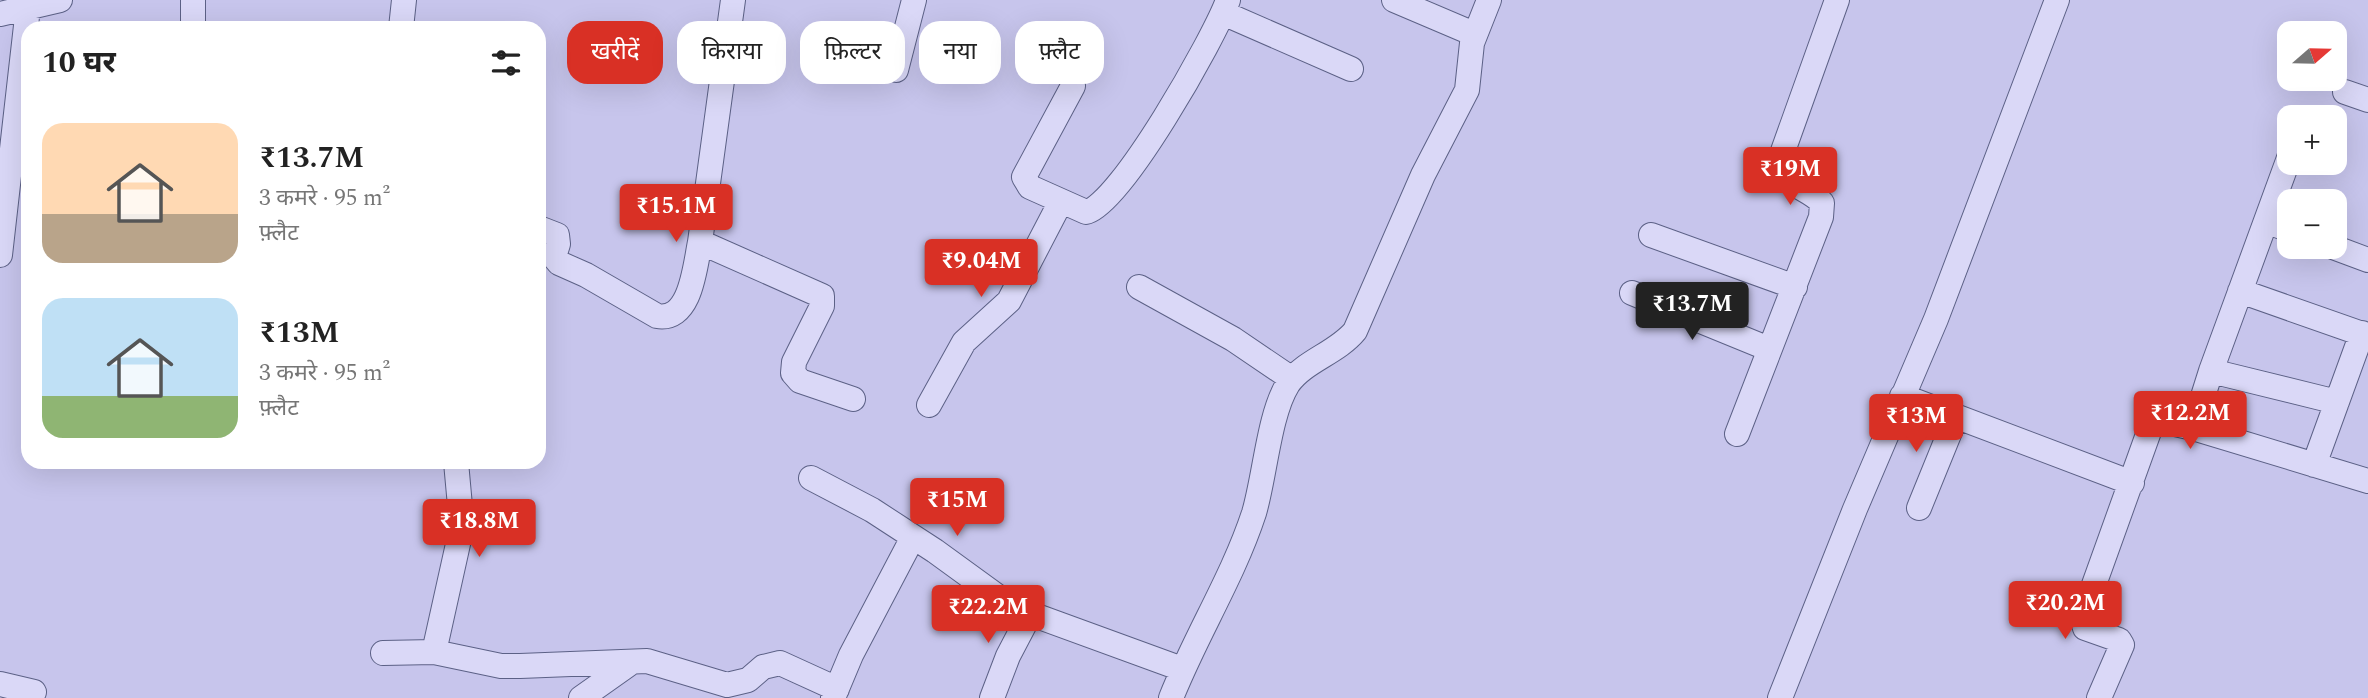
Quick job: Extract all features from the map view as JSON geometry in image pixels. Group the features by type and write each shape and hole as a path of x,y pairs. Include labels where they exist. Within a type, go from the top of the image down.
{"street":[{"path":"0,14 26,20 60,0"},
{"path":"193,0 193,21"},
{"path":"402,21 404,0"},
{"path":"546,231 557,235 554,257 559,263 586,275 657,316 667,318 677,313 683,304 700,242 733,0"},
{"path":"905,35 914,0"},
{"path":"1394,0 1474,34"},
{"path":"1171,698 1182,669 1244,541 1264,475 1279,404 1292,379 1346,341 1355,331 1423,175 1467,90 1474,34 1489,0"},
{"path":"1737,434 1821,217 1822,203 1779,172 1778,165 1837,0"},
{"path":"1780,698 1954,274 2057,0"},
{"path":"1073,86 1025,173 1030,187 1059,203 1086,212 1105,202 1168,112 1226,7 1351,69"},
{"path":"0,255 21,65"},
{"path":"2193,428 2211,370 2283,175"},
{"path":"929,405 964,342 1009,301 1059,203"},
{"path":"2266,221 2277,225"},
{"path":"1651,235 1795,287"},
{"path":"700,242 822,296 822,306 794,362 793,373 800,381 853,399"},
{"path":"2347,252 2368,260"},
{"path":"1139,287 1233,340 1292,379"},
{"path":"2240,291 2365,335 2314,464"},
{"path":"1632,293 1769,349"},
{"path":"2211,370 2337,402"},
{"path":"1902,396 2132,483"},
{"path":"1919,508 1956,417"},
{"path":"2099,698 2122,645 2119,640 2085,628 2082,618 2151,426 2165,422 2193,428 2368,481"},
{"path":"435,652 458,544 461,517 457,469"},
{"path":"811,478 914,537 1003,601 1030,614 1182,669"},
{"path":"383,653 435,652 501,666 633,661 656,663 727,685 748,680 763,667 780,663 835,693 850,655 914,537"},
{"path":"992,698 1012,646 1030,614"},
{"path":"581,698 598,683 633,661"},
{"path":"0,684 34,692"}]}
